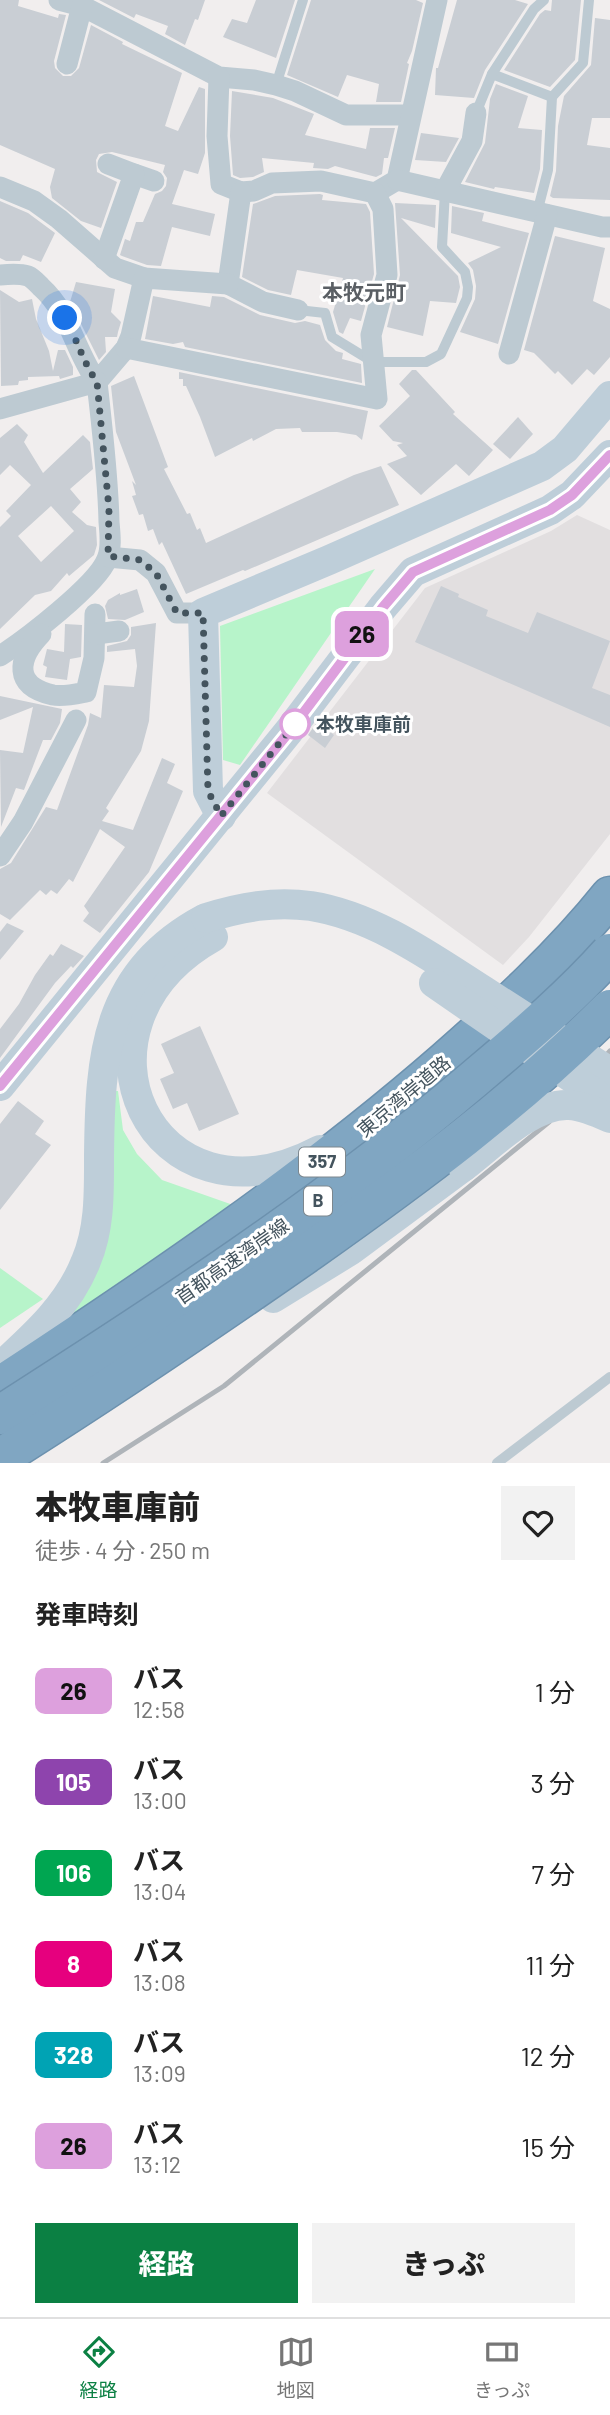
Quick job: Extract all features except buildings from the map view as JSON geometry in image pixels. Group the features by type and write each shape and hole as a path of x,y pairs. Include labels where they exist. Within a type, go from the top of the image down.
{"highway":[{"name":"東京湾岸道路","path":"0,1386 171,1271 349,1142 418,1084 534,978 610,896"},
{"name":"首都高速湾岸線","path":"0,1415 190,1290 355,1174 441,1107 523,1037 610,953"},
{"path":"14,1463 196,1345 381,1211 471,1137 559,1050 610,994"},
{"name":"首都高速湾岸線","path":"0,1458 181,1341 377,1204 468,1135 558,1061 610,1009"}],"street":[{"path":"59,0 86,5 219,77 276,85 346,115 410,115"},
{"path":"397,180 437,0"},
{"path":"66,64 86,5"},
{"path":"219,77 217,136 221,184 241,192 254,191 272,183 321,181 375,193 397,180 610,227"},
{"path":"445,191 472,141 476,113"},
{"path":"108,164 154,181"},
{"path":"104,259 134,174"},
{"path":"0,187 34,201 115,268 144,278 228,284 263,302 298,310"},
{"path":"228,284 241,192"},
{"path":"126,348 377,399 371,335 387,275 383,209 375,193"},
{"path":"509,354 542,214"},
{"path":"0,275 18,274 30,277 55,299 76,338 86,367 97,382 109,509 108,556 102,570 18,645 0,656"},
{"path":"0,409 97,382 126,348 131,337 144,278"},
{"path":"108,556 140,560 156,573 177,613 203,613 542,466 565,449 610,396"},
{"path":"0,1086 289,732 383,607 413,572 550,510 572,495 610,455"},
{"path":"72,598 30,646 25,656 22,676 27,684 54,696 86,692 94,658 95,624 120,631"},
{"path":"203,613 208,791 221,816"},
{"path":"0,856 23,822 76,720"},
{"path":"0,1367 62,1305 87,1260 98,1213 103,1073 108,1042 129,987 164,944 209,928 255,905 312,906 343,914 373,926 444,965 610,1072"},
{"path":"418,1084 302,1160 279,1167 234,1172 211,1168 189,1159 155,1132 143,1115 136,1096 131,1072 132,1048 136,1026 145,1004 159,982 209,928 282,923 317,928 367,945 432,981 610,1104"},
{"path":"196,1345 351,1250 539,1111 568,1105 584,1107 610,1118"}],"lane":[{"path":"276,85 303,0"},
{"path":"476,113 492,74 534,9 544,0"},
{"path":"542,214 548,170 552,97 583,63 589,0"},
{"path":"492,74 552,97"},
{"path":"298,310 325,313 332,337 373,362 426,362 441,354 467,298 465,272 442,247 445,191"},
{"path":"497,1463 610,1377"}],"shaded area":[{"path":"577,515 610,530 610,834 529,937 503,965 267,793 425,588 551,531"}],"green space":[{"path":"375,569 240,765 223,760 220,626"},
{"path":"114,1091 118,1091 123,1130 137,1154 162,1180 236,1206 64,1321"},
{"path":"0,1268 43,1299 0,1328"}],"railway":[{"path":"103,1463 224,1386 549,1122 610,1051"}],"bus line":[{"name":"26","path":"0,1086 289,732 383,607 413,572 550,510 572,495 610,455"}],"place":[{"name":"本牧車庫前","path":"295,724"}],"district":[{"name":"本牧元町","path":"364,293"}],"route":[{"path":"65,318 76,338 86,367 97,382 109,509 108,556 140,560 156,573 177,613 203,613 208,791 221,816 298,720 295,724"}]}
